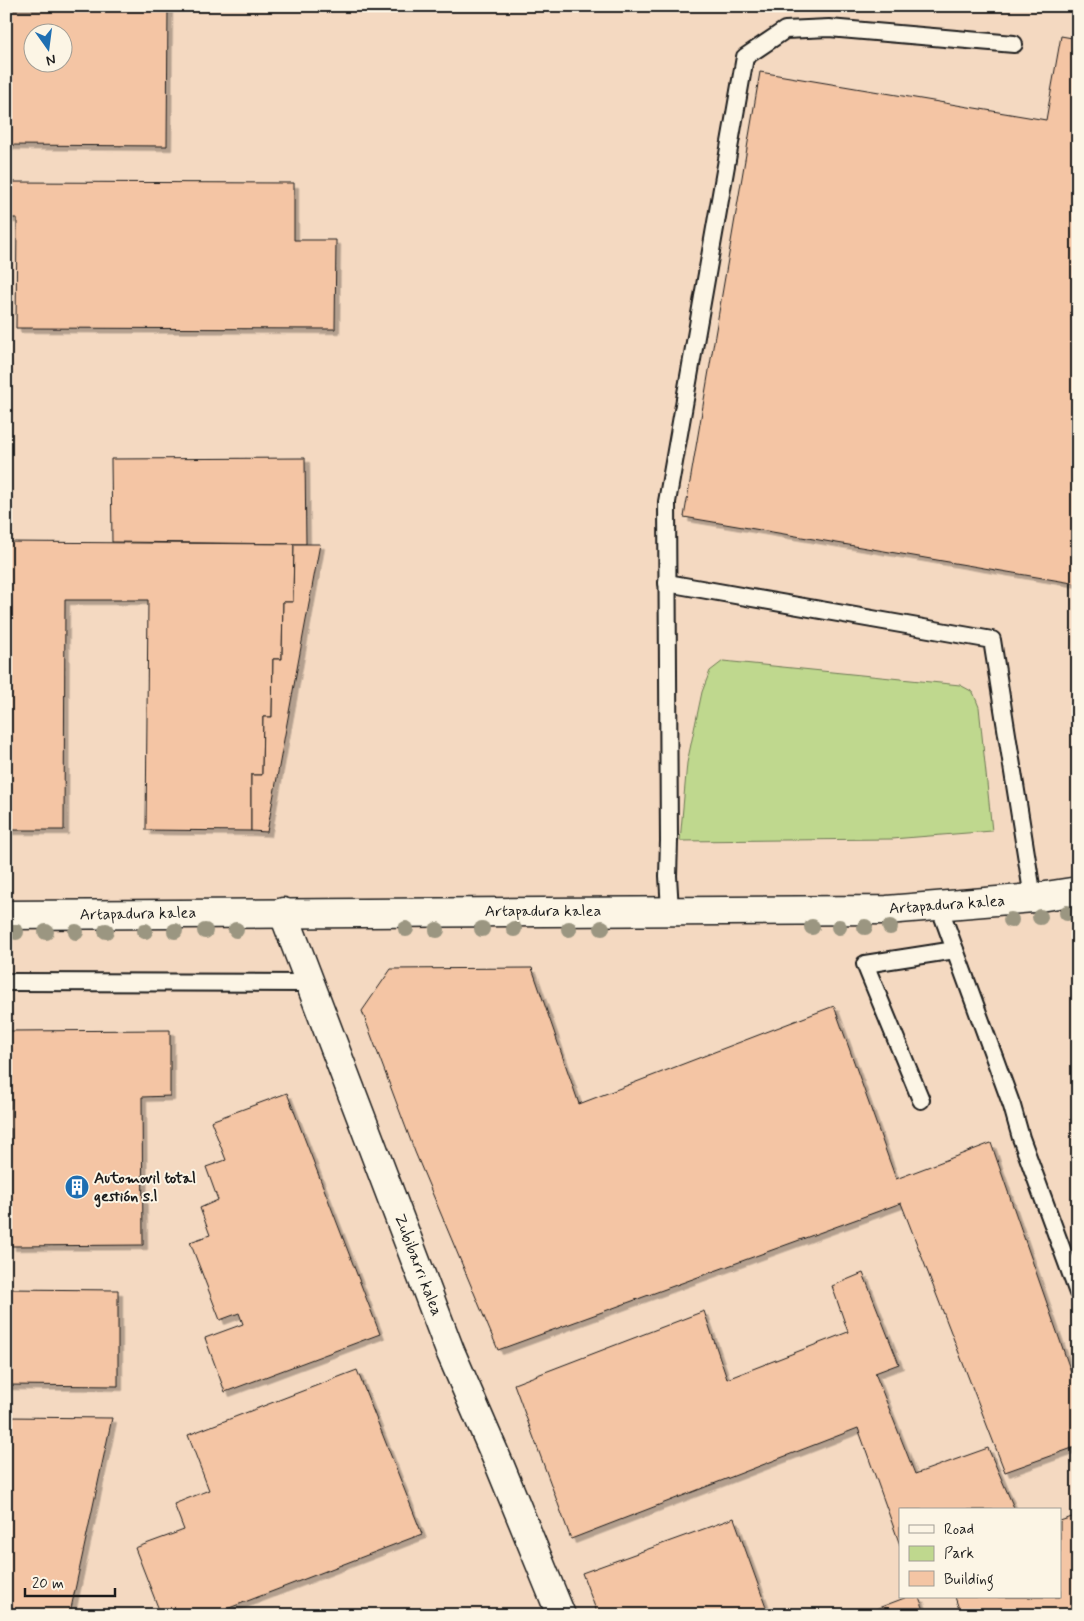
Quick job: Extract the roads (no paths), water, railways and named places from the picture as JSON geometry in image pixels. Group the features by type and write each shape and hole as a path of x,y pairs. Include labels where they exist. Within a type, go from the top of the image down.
{"street":[{"name":"Artapadura kalea","path":"6,915 887,910 1033,898 1078,891"},
{"name":"Zubibarri kalea","path":"283,912 450,1351 500,1466 561,1615"}],"lane":[{"path":"670,910 668,876 667,502 745,57 785,30 829,28 1014,44"},
{"path":"667,583 992,640 1033,898"},
{"path":"939,906 1078,1292"},
{"path":"921,1100 865,964 955,950"},
{"path":"6,982 310,983"}],"place":[{"name":"Automovil total gestión s.l","path":"77,1187"}]}
